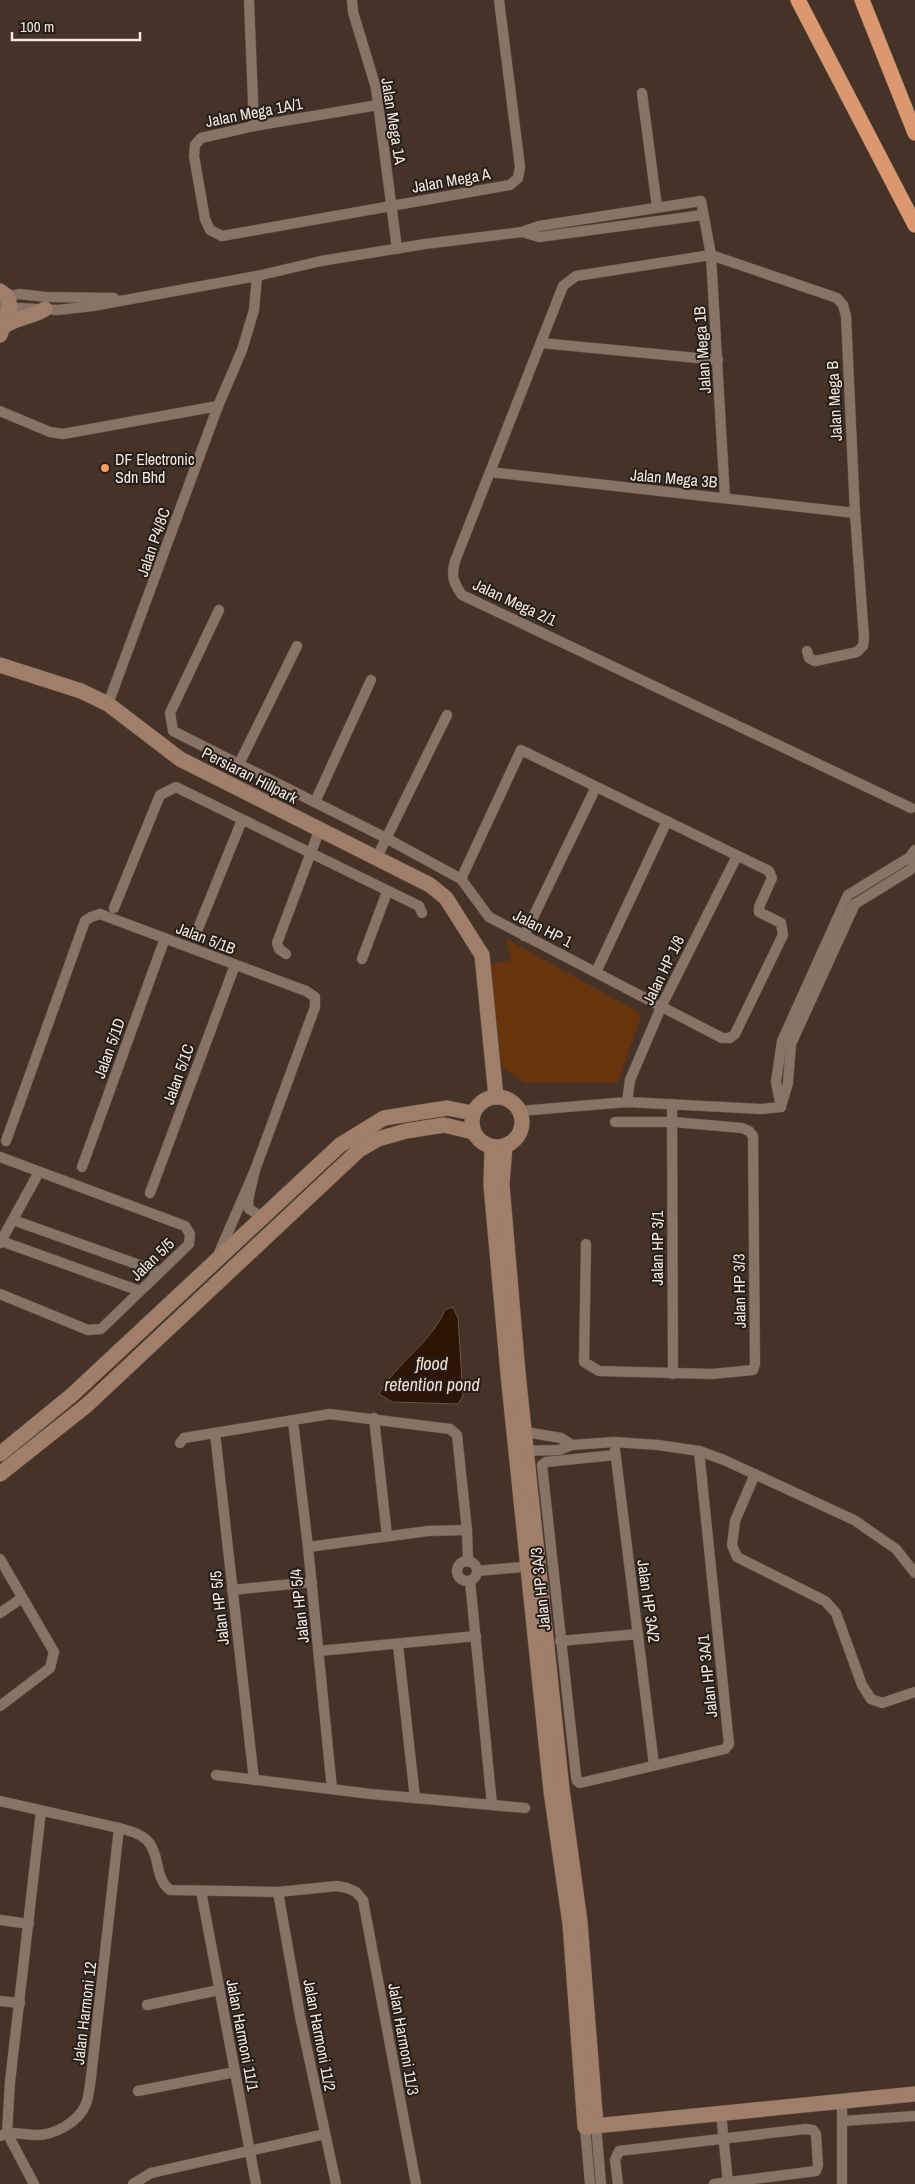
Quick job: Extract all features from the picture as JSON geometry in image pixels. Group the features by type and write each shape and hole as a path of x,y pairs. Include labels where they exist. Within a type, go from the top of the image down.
{"highway":[{"path":"798,0 915,225"},
{"path":"862,0 915,133"}],"street":[{"path":"249,0 254,126"},
{"name":"Jalan Mega 1A","path":"352,0 352,12 376,88 397,249"},
{"name":"Jalan Mega A","path":"210,230 222,236 510,185 518,178 520,167 499,0"},
{"path":"3,300 58,310 92,306 257,276 320,261 522,232 539,226 657,207 642,94"},
{"name":"Jalan Mega 1A/1","path":"210,230 205,219 194,156 196,145 201,138 254,126 378,105"},
{"name":"Jalan Mega 1B","path":"657,207 701,201 711,255 725,498"},
{"path":"522,232 539,237 703,215"},
{"name":"Jalan Mega 2/1","path":"711,255 576,276 563,286 452,574 453,583 462,594 911,808"},
{"name":"Jalan Mega B","path":"711,255 837,298 843,305 846,316 855,513 864,638 863,646 857,652 815,661 809,658 807,651"},
{"name":"Jalan P4/8C","path":"108,704 218,406 242,350 254,310 257,276"},
{"path":"3,300 19,294 46,298 132,298"},
{"path":"2,331 3,300"},
{"path":"2,331 18,318 36,314 45,309"},
{"path":"541,343 718,360"},
{"path":"0,411 30,424 63,434 218,406"},
{"name":"Jalan Mega 3B","path":"490,472 855,513"},
{"name":"Jalan HP 1","path":"219,610 170,713 173,731 386,838 461,879 489,917 662,1005 722,1038 730,1038 735,1034 783,935 781,923 760,912 759,907 772,878 768,871 737,856"},
{"path":"239,764 297,646"},
{"name":"Persiaran Hillpark","path":"0,666 81,691 108,704 180,759 319,831 430,885 446,898 471,935 492,1097"},
{"path":"315,802 371,680"},
{"path":"376,859 447,715"},
{"path":"461,879 521,750 737,856"},
{"path":"524,936 596,786"},
{"path":"114,908 160,795 176,787 387,892 419,906 422,913"},
{"path":"195,936 242,820"},
{"path":"596,972 667,821"},
{"path":"286,954 279,949 277,943 319,831"},
{"path":"781,1107 776,1082 782,1041 848,895 910,857 915,850"},
{"name":"Jalan HP 1/8","path":"627,1102 630,1080 662,1005 737,856"},
{"path":"781,1107 788,1083 791,1044 855,904 910,870 915,864"},
{"path":"362,959 387,892"},
{"name":"Jalan 5/1B","path":"6,1141 86,921 100,914 306,991 315,997 315,1007 255,1170"},
{"name":"Jalan 5/1D","path":"82,1167 164,938"},
{"name":"Jalan 5/1C","path":"150,1193 235,965"},
{"path":"812,971 819,965 826,967"},
{"path":"492,1097 510,1100 520,1111 521,1128 518,1136 498,1147 482,1143 473,1132 473,1113 477,1107 492,1097"},
{"path":"520,1111 627,1102 761,1109 781,1107"},
{"name":"Jalan HP 3/1","path":"672,1104 673,1374"},
{"path":"0,1454 72,1395 264,1218 340,1145 384,1118 446,1108 473,1113"},
{"path":"615,1122 673,1122"},
{"name":"Jalan HP 3/3","path":"586,1244 584,1362 598,1371 673,1374 746,1372 753,1370 755,1364 753,1136 749,1131 742,1128 673,1122"},
{"path":"0,1474 87,1405 341,1165 360,1150 378,1139 406,1131 444,1125 473,1132"},
{"path":"498,1147 519,1432 532,1566 580,1922 591,2126 590,2184"},
{"name":"Jalan 5/5","path":"0,1157 185,1226 190,1234 189,1244 101,1329 88,1330 0,1294"},
{"path":"255,1170 248,1200 249,1209 264,1218"},
{"path":"213,1265 224,1244 255,1170"},
{"path":"39,1172 1,1242 140,1291"},
{"path":"13,1220 159,1272"},
{"path":"222,1278 223,1265 251,1230"},
{"path":"197,1279 222,1278"},
{"path":"72,1395 87,1405"},
{"path":"180,1443 182,1439 330,1414 450,1428 456,1434 467,1530 468,1562"},
{"path":"374,1418 387,1536"},
{"name":"Jalan HP 5/4","path":"293,1420 312,1582 332,1789"},
{"path":"519,1432 561,1438 572,1445"},
{"name":"Jalan HP 5/5","path":"216,1433 254,1780"},
{"path":"521,1451 559,1450 572,1445 614,1442 658,1444 699,1451 755,1474 854,1520 896,1549 915,1573"},
{"name":"Jalan HP 3A/2","path":"614,1442 654,1764"},
{"name":"Jalan HP 3A/1","path":"580,1782 725,1749 729,1744 699,1451"},
{"name":"Jalan HP 3A/3","path":"580,1782 577,1781 576,1776 542,1465 546,1462 615,1455"},
{"path":"755,1474 735,1521 732,1545 737,1557 824,1601 836,1613 862,1686 871,1700 882,1703 915,1692"},
{"path":"308,1547 428,1531 467,1530"},
{"path":"0,1560 54,1652 50,1668 0,1706"},
{"path":"468,1562 475,1565 476,1576 470,1580 463,1580 458,1573 461,1565 468,1562"},
{"path":"477,1571 532,1566"},
{"path":"470,1580 492,1804"},
{"path":"232,1590 312,1582"},
{"path":"0,1614 22,1598"},
{"path":"560,1641 638,1634"},
{"path":"319,1651 398,1645 476,1636"},
{"path":"398,1645 415,1798"},
{"path":"216,1775 415,1798 526,1808"},
{"path":"0,1801 119,1828 137,1834 151,1845 162,1881 170,1890 278,1892"},
{"path":"34,2184 3,2135 5,2081 20,2003 41,1811"},
{"name":"Jalan Harmoni 12","path":"3,2135 40,2135 54,2132 74,2120 85,2105 92,2077 119,1828"},
{"name":"Jalan Harmoni 11/3","path":"278,1892 337,1886 356,1892 363,1900 416,2184"},
{"name":"Jalan Harmoni 11/1","path":"201,1891 256,2184"},
{"name":"Jalan Harmoni 11/2","path":"278,1892 300,2016 336,2184"},
{"path":"0,1920 29,1924"},
{"path":"147,2005 219,1990"},
{"path":"0,2001 20,2003"},
{"path":"138,2091 235,2072"},
{"path":"591,2126 915,2094"},
{"path":"842,2102 842,2184"},
{"path":"721,2113 728,2183"},
{"path":"843,2121 915,2116"},
{"path":"591,2126 601,2184"},
{"path":"618,2184 615,2160 619,2151 805,2129 813,2130 816,2134 818,2164 816,2171 714,2184"},
{"path":"133,2184 147,2180 151,2173 325,2134"}],"shaded area":[{"path":"506,939 642,1014 617,1083 524,1083 502,1067 488,965 511,960"}],"water":[{"name":"flood retention pond","path":"453,1307 458,1318 463,1396 458,1404 392,1402 379,1394 395,1372 431,1333 445,1310"}],"place":[{"name":"DF Electronic Sdn Bhd","path":"105,468"}]}
